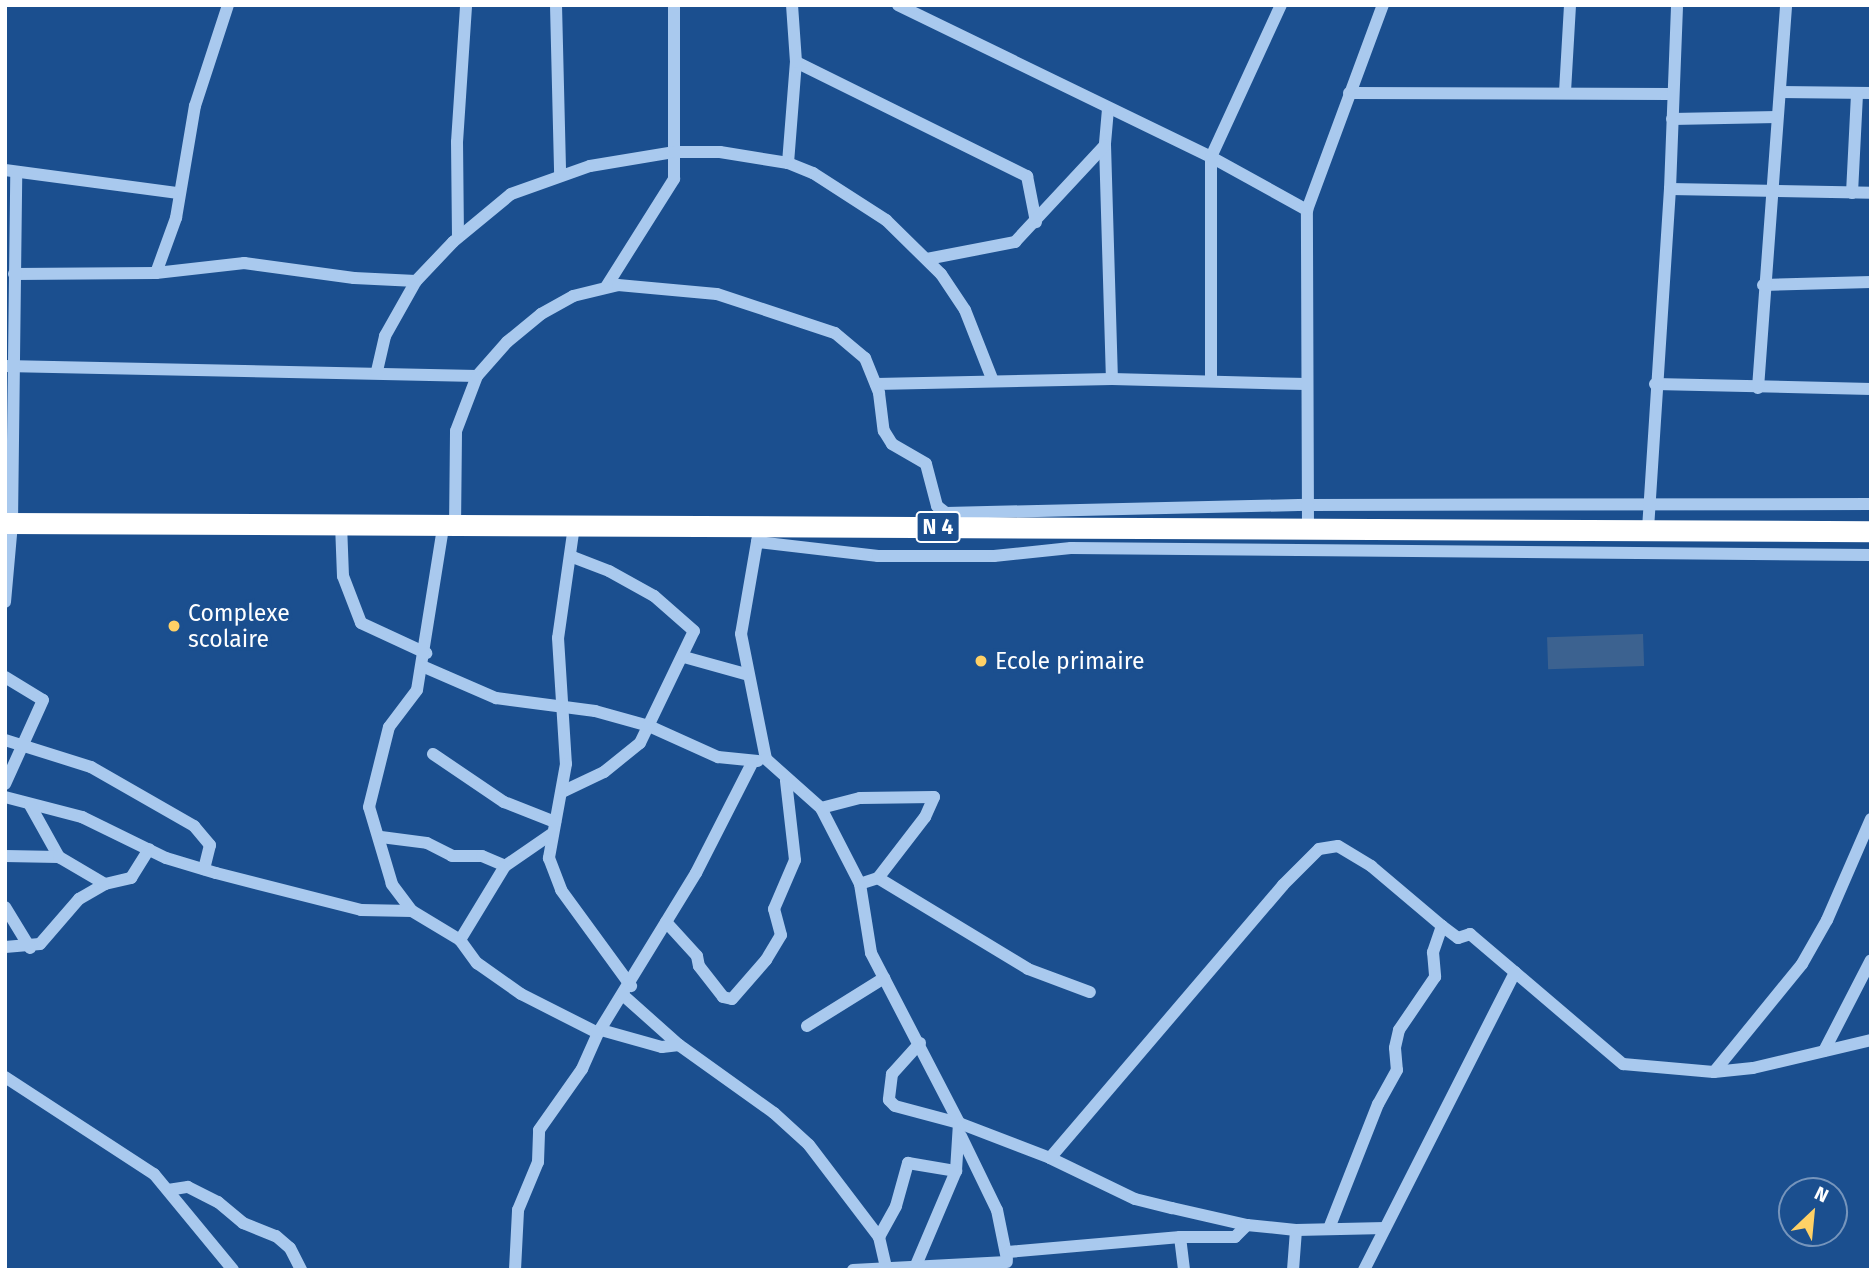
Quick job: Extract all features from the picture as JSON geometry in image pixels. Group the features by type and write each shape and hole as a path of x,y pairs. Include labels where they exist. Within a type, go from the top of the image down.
{"highway":[{"name":"N 4","path":"9,523 575,526 759,534 1308,528 1871,531"}],"street":[{"path":"156,273 176,218 178,193 195,106 228,5"},
{"path":"458,237 457,142 466,5"},
{"path":"556,5 560,174"},
{"path":"606,287 671,188 676,152 674,5"},
{"path":"788,163 796,62 792,5"},
{"path":"898,5 1211,157 1307,210"},
{"path":"1210,380 1211,157 1281,5"},
{"path":"1308,528 1307,210 1383,5"},
{"path":"1565,92 1570,5"},
{"path":"1648,529 1670,189 1671,94 1677,5"},
{"path":"1758,388 1763,285 1786,5"},
{"path":"796,62 1027,176 1036,222"},
{"path":"1780,92 1864,93 1852,193"},
{"path":"1349,93 1671,94"},
{"path":"1108,109 1105,145 1112,379"},
{"path":"1672,119 1777,117"},
{"path":"927,259 1015,242 1105,145"},
{"path":"377,371 385,336 416,281 458,237 511,194 560,174 676,152 739,153 788,163 863,202 927,259 965,310 993,381"},
{"path":"5,602 14,274 11,171 178,193"},
{"path":"1670,189 1871,193"},
{"path":"14,274 156,273 244,263 354,278 416,281"},
{"path":"1763,285 1871,282"},
{"path":"679,1045 662,1048 599,1032 521,994 477,963 460,940 412,911 392,884 381,838 370,814 373,787 389,727 415,694 426,653 449,527 456,431 477,376 507,342 541,314 573,296 606,287 649,286 717,294 831,331 865,358 876,384 884,431 892,444 926,464 937,506 946,513 1308,505 1871,504"},
{"path":"10,366 377,371 477,376"},
{"path":"876,384 1112,379 1307,384"},
{"path":"1656,384 1871,389"},
{"path":"341,524 344,576 361,623 426,653"},
{"path":"575,526 558,638 566,741 564,791 549,858 561,890 627,991 679,1045 791,1128 879,1237 886,1267"},
{"path":"1007,1261 997,1210 920,1043 884,978 864,930 860,884 821,808 786,781 766,759 741,627 751,593 759,534 890,556 994,556 1071,548 1871,555"},
{"path":"564,791 604,772 631,753 649,726 684,657 692,626 620,577 572,557"},
{"path":"684,657 749,675"},
{"path":"422,666 496,698 562,707 649,726 718,757 752,763 766,759"},
{"path":"5,677 43,699 26,744 5,784"},
{"path":"5,740 26,744 91,767 194,826 210,845 204,869"},
{"path":"433,754 504,802 554,828"},
{"path":"515,1270 518,1210 538,1162 539,1130 582,1069 599,1032 627,991 752,763"},
{"path":"666,922 697,956 699,967 723,997 732,999 766,960 781,934 774,909 795,860 786,781"},
{"path":"5,797 82,817 149,849 204,869 352,909 412,911"},
{"path":"821,808 860,797 934,797 925,817 878,878 860,884"},
{"path":"30,805 59,857"},
{"path":"1714,1072 1802,964 1828,920 1871,819"},
{"path":"460,940 505,866 554,828"},
{"path":"381,838 426,843 452,856 482,856 505,866"},
{"path":"1050,1157 1283,885 1319,849 1338,846 1355,855 1458,938 1470,934 1623,1064 1714,1072 1871,1040"},
{"path":"5,947 30,948 40,944 79,899 105,884 131,878 149,849"},
{"path":"5,856 59,857 105,884"},
{"path":"878,878 1028,969 1090,992"},
{"path":"5,907 30,948"},
{"path":"1330,1226 1378,1104 1397,1070 1395,1048 1399,1030 1435,976 1433,952 1442,926"},
{"path":"1824,1051 1871,960"},
{"path":"1364,1270 1515,972"},
{"path":"807,1026 884,978"},
{"path":"920,1043 892,1074 890,1100 895,1106 1050,1157 1135,1199 1247,1225 1296,1230 1330,1226 1385,1228"},
{"path":"5,1077 137,1160 169,1190 233,1270"},
{"path":"914,1269 956,1171 959,1128"},
{"path":"879,1237 895,1206 908,1163 956,1171"},
{"path":"169,1190 188,1187 218,1202 243,1223 276,1236 290,1248 301,1270"},
{"path":"853,1270 886,1267 914,1269 1007,1261 1180,1237 1235,1237 1247,1225"},
{"path":"1293,1270 1296,1230"},
{"path":"1180,1237 1184,1270"}],"water":[{"path":"1643,634 1644,666 1548,669 1547,637"}],"place":[{"name":"Complexe scolaire","path":"174,626"},
{"name":"Ecole primaire","path":"981,661"}]}
